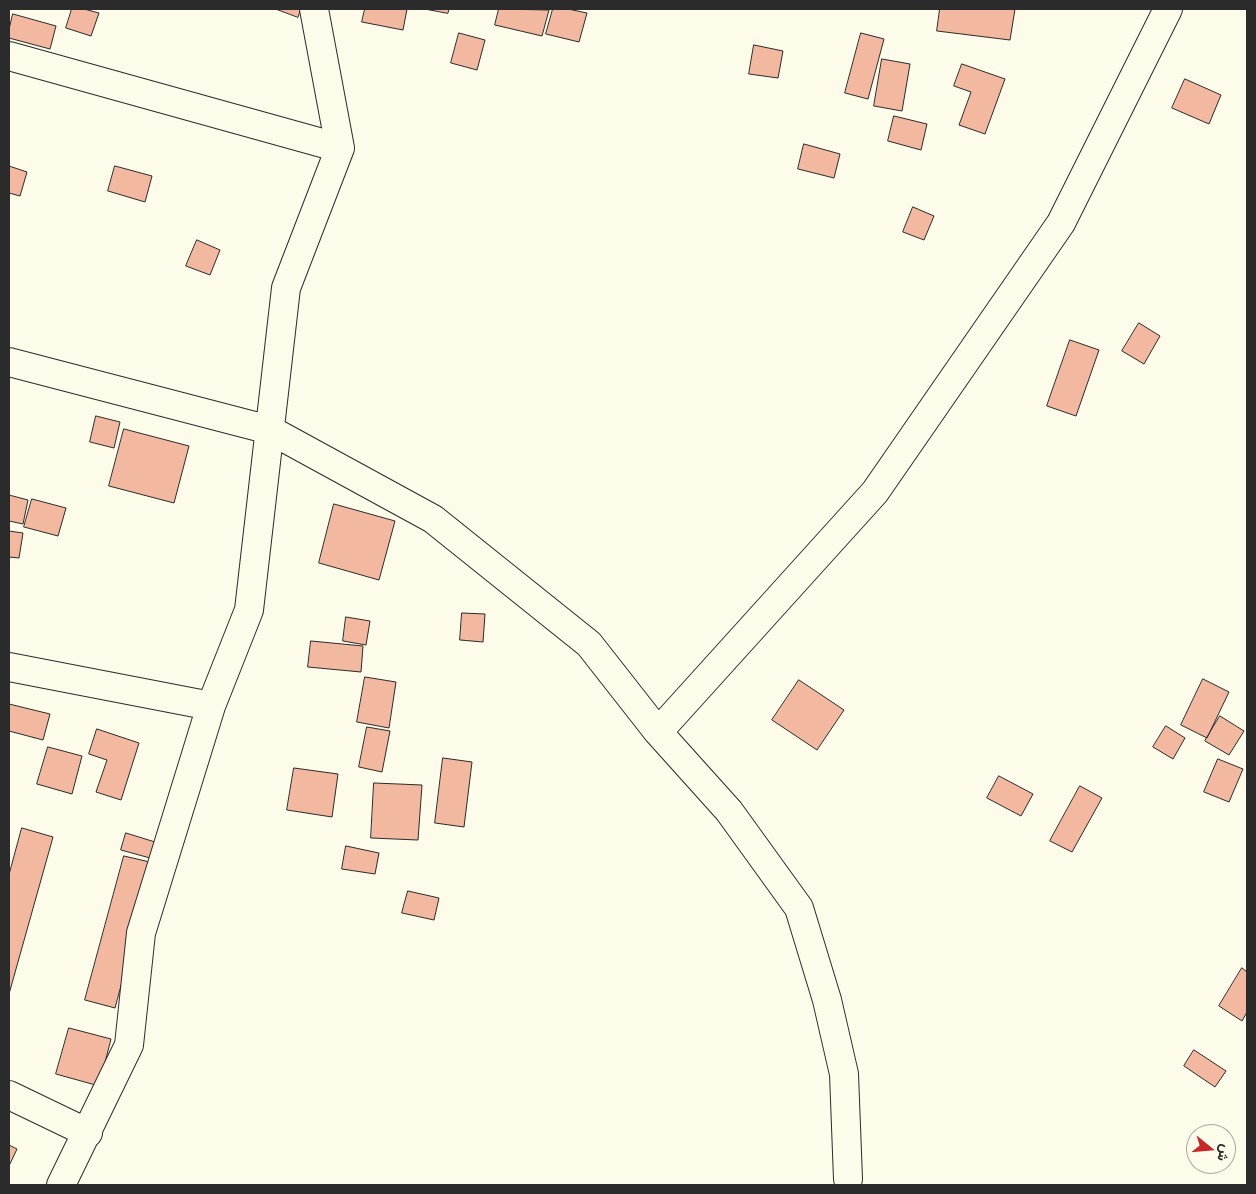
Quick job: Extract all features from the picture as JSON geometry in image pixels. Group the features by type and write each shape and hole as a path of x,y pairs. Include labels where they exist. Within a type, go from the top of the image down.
{"street":[{"path":"61,1185 88,1133 129,1045 140,933 211,706 249,610 286,288 340,148 314,9"},
{"path":"658,732 880,484 1061,223 1159,10"},
{"path":"9,56 340,148"},
{"path":"9,362 270,430 433,519 589,644 658,732 729,811 799,908 827,1000 844,1074 848,1179"},
{"path":"9,667 211,706"},
{"path":"9,1095 88,1133"}],"building":[{"path":"72,9 84,9 99,13 91,36 66,28"},
{"path":"276,9 301,9 298,17"},
{"path":"365,9 407,9 403,30 362,22"},
{"path":"425,9 449,9 448,13"},
{"path":"499,9 549,10 542,36 495,25"},
{"path":"553,9 568,9 587,13 579,42 546,34"},
{"path":"940,9 1015,9 1010,40 937,31"},
{"path":"13,14 56,26 50,49 9,38"},
{"path":"459,33 485,40 477,70 451,63"},
{"path":"861,33 884,39 868,99 845,93"},
{"path":"754,45 783,51 778,78 749,74"},
{"path":"882,59 910,64 902,111 874,106"},
{"path":"962,64 1005,79 985,134 959,125 971,92 954,86"},
{"path":"1185,79 1221,95 1209,124 1172,108"},
{"path":"894,116 927,124 921,150 888,141"},
{"path":"804,144 840,154 834,178 798,169"},
{"path":"9,166 27,172 20,196 9,193"},
{"path":"115,166 152,176 145,202 108,191"},
{"path":"913,207 934,216 924,240 903,232"},
{"path":"197,240 220,250 210,275 186,266"},
{"path":"1139,323 1160,336 1144,364 1122,351"},
{"path":"1070,340 1099,350 1076,416 1047,406"},
{"path":"96,416 120,422 114,448 90,442"},
{"path":"124,429 189,446 174,503 109,486"},
{"path":"9,495 28,500 23,524 9,521"},
{"path":"32,499 66,508 58,536 24,527"},
{"path":"334,504 395,521 379,580 319,563"},
{"path":"9,531 23,533 19,558 9,557"},
{"path":"462,613 485,614 483,642 460,640"},
{"path":"346,617 370,621 366,645 343,641"},
{"path":"311,641 363,646 361,672 308,667"},
{"path":"365,677 396,682 389,728 357,722"},
{"path":"1203,679 1229,692 1207,738 1181,725"},
{"path":"799,680 844,710 817,750 772,720"},
{"path":"9,704 50,714 43,740 9,731"},
{"path":"1220,716 1244,731 1229,755 1205,741"},
{"path":"1166,726 1185,738 1173,759 1153,747"},
{"path":"367,727 390,731 382,772 359,767"},
{"path":"97,729 139,743 121,800 96,792 107,760 89,754"},
{"path":"48,747 82,756 72,794 37,784"},
{"path":"443,758 472,762 464,827 435,823"},
{"path":"1218,759 1243,769 1229,802 1204,792"},
{"path":"294,768 338,774 332,817 287,810"},
{"path":"999,776 1033,794 1021,816 987,798"},
{"path":"374,783 422,785 418,840 371,838"},
{"path":"1080,786 1102,798 1072,852 1050,841"},
{"path":"22,828 53,837 9,994 9,875"},
{"path":"126,833 155,842 150,858 121,850"},
{"path":"346,846 379,853 375,874 342,869"},
{"path":"124,856 154,863 115,1008 85,1000"},
{"path":"408,891 439,898 434,920 402,913"},
{"path":"1242,968 1247,972 1247,1012 1242,1021 1219,1006"},
{"path":"69,1028 111,1039 99,1086 56,1074"},
{"path":"1194,1050 1226,1071 1215,1087 1184,1066"},
{"path":"9,1145 17,1149 9,1166"}]}
